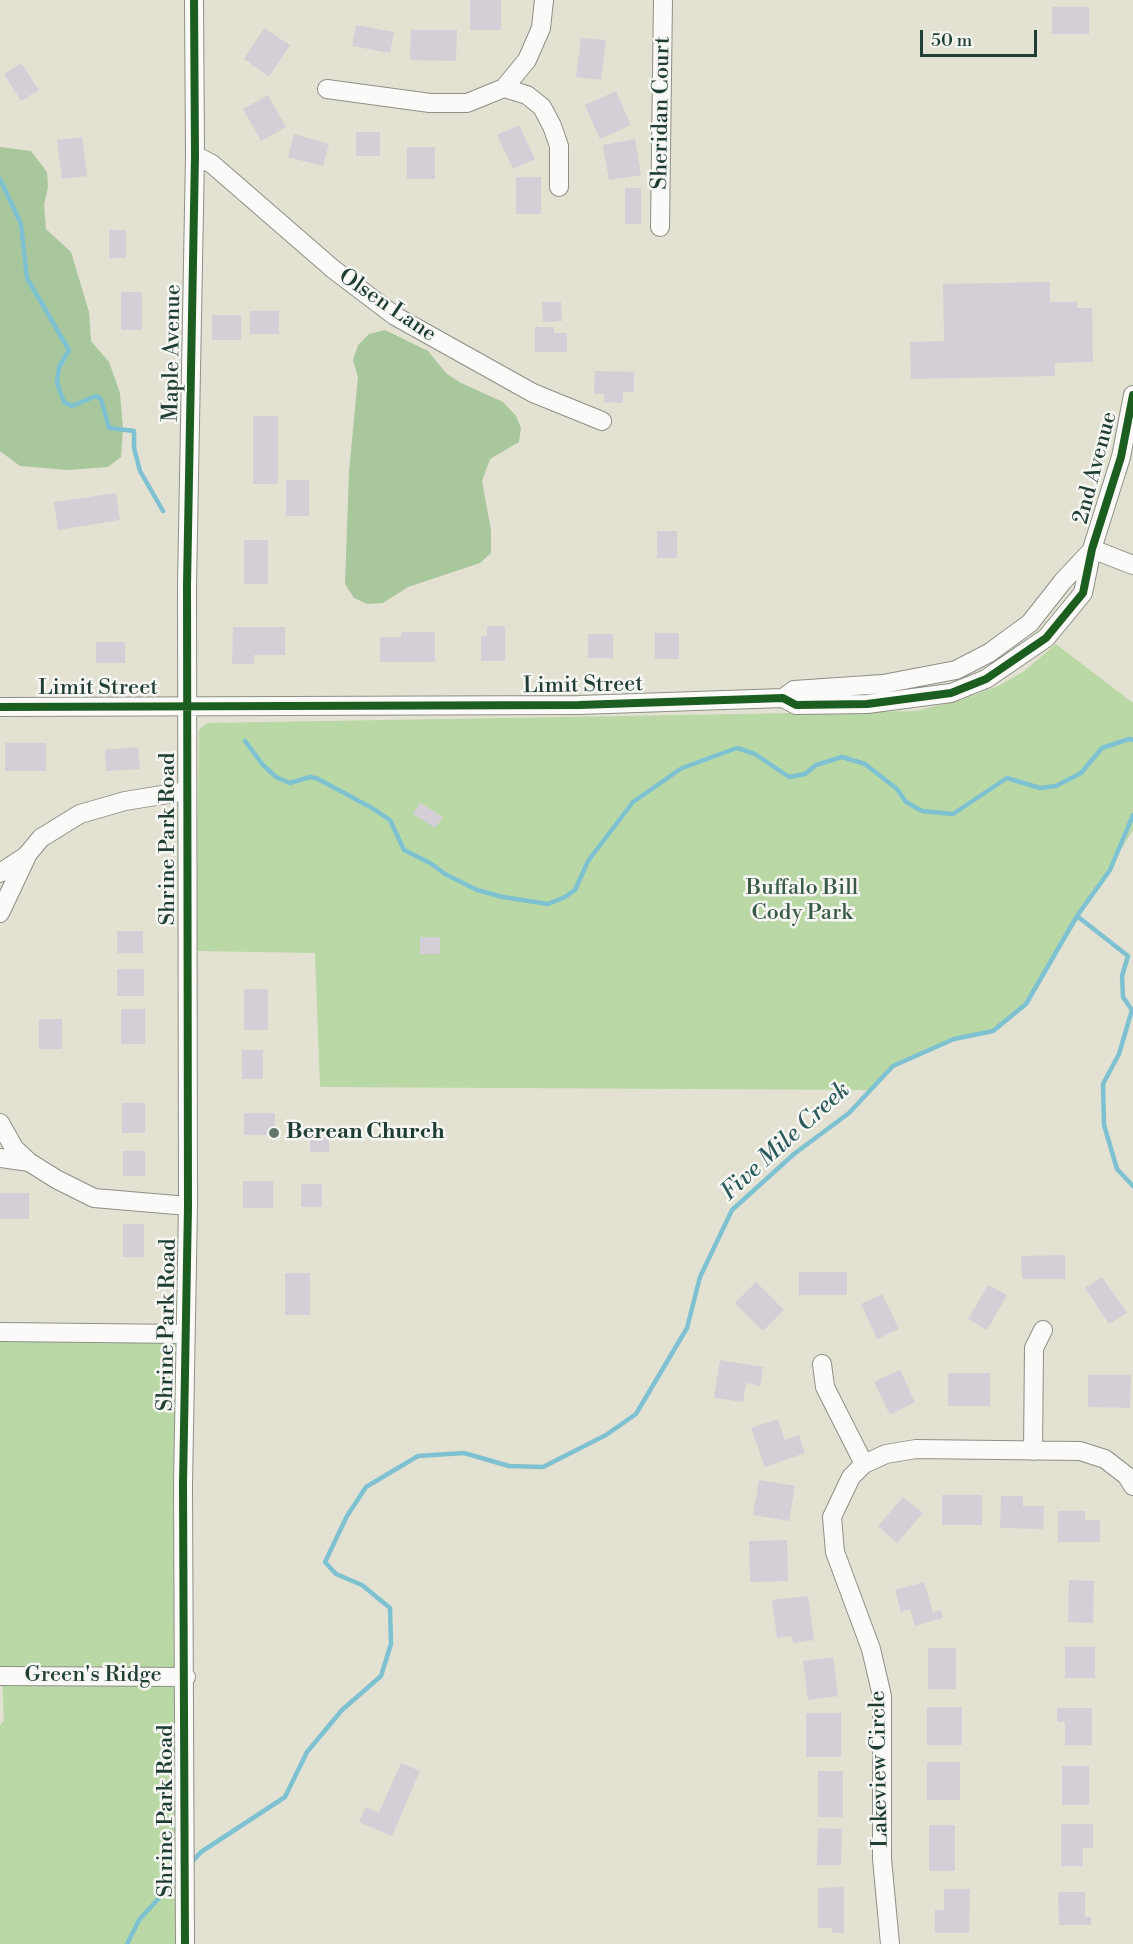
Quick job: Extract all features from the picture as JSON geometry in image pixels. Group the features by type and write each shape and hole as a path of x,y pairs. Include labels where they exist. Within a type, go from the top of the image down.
{"street":[{"name":"Maple Avenue","path":"186,706 195,155 194,0"},
{"path":"327,89 430,103 467,103 504,88 527,60 532,50 541,28 544,0"},
{"name":"Sheridan Court","path":"660,227 663,0"},
{"path":"504,88 527,95 542,107 559,146 559,187"},
{"name":"Olsen Lane","path":"195,155 212,164 333,269 395,316 533,393 602,421"},
{"name":"2nd Avenue","path":"1092,549 1121,457 1133,395"},
{"path":"1092,549 1133,565"},
{"name":"Limit Street","path":"0,708 579,705 783,698 796,705 867,704 951,693 986,679 1046,638 1074,607 1083,592 1092,549"},
{"name":"Shrine Park Road","path":"185,1944 185,1334 188,1206 186,706"},
{"path":"0,913 26,856 41,838 80,814 125,801 187,791"},
{"path":"0,873 26,856"},
{"path":"0,1123 14,1148 30,1162 56,1179 94,1198 188,1206"},
{"path":"0,1158 30,1162"},
{"path":"1033,1451 1034,1348 1043,1330"},
{"path":"0,1332 185,1334"},
{"path":"822,1364 825,1387 864,1464 886,1454 916,1449 1080,1451 1105,1459 1127,1476 1133,1486"},
{"name":"Lakeview Circle","path":"864,1464 851,1477 832,1517 835,1552 871,1649 882,1696 882,1859 890,1944"},
{"name":"Green's Ridge","path":"0,1676 186,1677"}],"green space":[{"path":"0,147 31,151 47,172 48,187 44,205 46,229 71,252 89,312 91,341 109,362 120,393 123,429 121,457 108,467 68,470 20,466 0,451"},
{"path":"385,330 428,351 446,373 461,383 503,402 516,416 521,428 519,442 490,459 482,481 491,530 491,553 480,563 408,587 383,603 367,604 354,598 345,584 349,472 358,377 353,360 358,345 369,334"},
{"name":"Buffalo Bill Cody Park","path":"1056,644 1133,703 1133,830 1026,1004 993,1031 954,1039 893,1066 871,1090 320,1087 315,953 196,951 199,730 207,723 915,711 961,700 998,686 1023,672"},
{"path":"0,1332 185,1334 185,1944 0,1944 0,1725 4,1721 2,1676 0,1675"}],"building":[{"path":"470,0 501,0 501,30 470,30"},
{"path":"1052,7 1089,7 1089,34 1052,34"},
{"path":"356,25 394,32 390,53 352,46"},
{"path":"264,28 290,45 269,77 244,59"},
{"path":"411,30 457,30 456,61 410,60"},
{"path":"581,38 606,40 601,80 576,77"},
{"path":"21,63 39,90 21,101 4,74"},
{"path":"616,91 631,125 600,139 585,105"},
{"path":"268,95 286,127 261,141 243,109"},
{"path":"519,125 535,159 513,169 497,135"},
{"path":"356,132 380,132 380,156 356,156"},
{"path":"294,134 329,144 323,166 288,157"},
{"path":"82,137 87,176 62,179 57,140"},
{"path":"635,139 641,175 609,180 603,145"},
{"path":"407,147 435,147 435,179 407,179"},
{"path":"516,177 541,177 541,214 516,214"},
{"path":"625,188 641,188 641,224 625,224"},
{"path":"109,230 126,230 126,258 109,258"},
{"path":"1050,282 1050,302 1077,302 1077,308 1092,308 1093,362 1055,363 1055,376 911,379 910,342 944,341 943,284"},
{"path":"121,292 142,292 142,330 121,330"},
{"path":"542,302 561,302 562,321 543,322"},
{"path":"250,311 279,311 279,334 250,334"},
{"path":"212,315 241,315 241,340 212,340"},
{"path":"535,327 554,327 554,333 567,333 567,352 535,352"},
{"path":"595,371 634,372 634,392 623,392 623,403 604,402 604,394 594,394"},
{"path":"253,416 278,416 278,484 253,484"},
{"path":"286,480 309,480 309,516 286,516"},
{"path":"116,493 120,520 58,530 54,502"},
{"path":"657,531 677,531 677,558 657,558"},
{"path":"244,540 268,540 268,584 244,584"},
{"path":"487,626 505,626 505,661 481,661 481,636 487,636"},
{"path":"233,627 285,627 285,655 254,655 254,664 232,664"},
{"path":"401,632 435,632 435,662 380,662 380,637 401,637"},
{"path":"655,633 679,633 679,659 655,659"},
{"path":"588,634 613,634 613,658 588,658"},
{"path":"96,642 125,642 125,663 96,663"},
{"path":"5,743 46,743 46,771 5,771"},
{"path":"138,747 140,769 106,771 105,750"},
{"path":"420,803 443,817 435,828 413,814"},
{"path":"117,931 143,931 143,953 117,953"},
{"path":"420,937 440,937 440,954 420,954"},
{"path":"117,969 144,969 144,996 117,996"},
{"path":"244,989 268,989 268,1030 244,1030"},
{"path":"121,1009 145,1009 145,1044 121,1044"},
{"path":"39,1019 62,1019 62,1049 39,1049"},
{"path":"242,1050 263,1050 263,1079 242,1079"},
{"path":"122,1103 145,1103 145,1133 122,1133"},
{"path":"244,1113 275,1113 275,1135 244,1135"},
{"path":"310,1137 329,1137 329,1152 310,1152"},
{"path":"123,1151 145,1151 145,1176 123,1176"},
{"path":"243,1181 273,1181 273,1208 243,1208"},
{"path":"301,1184 322,1184 322,1207 301,1207"},
{"path":"0,1193 29,1193 29,1219 0,1219"},
{"path":"123,1224 144,1224 144,1257 123,1257"},
{"path":"1065,1255 1065,1279 1022,1279 1021,1256"},
{"path":"799,1272 847,1272 847,1295 799,1295"},
{"path":"285,1273 310,1273 310,1315 285,1315"},
{"path":"1102,1277 1127,1313 1109,1324 1085,1288"},
{"path":"756,1282 784,1310 763,1331 735,1303"},
{"path":"988,1285 1007,1295 987,1330 968,1319"},
{"path":"882,1294 899,1329 877,1339 861,1304"},
{"path":"720,1360 763,1367 760,1386 746,1383 743,1402 714,1398"},
{"path":"900,1370 915,1402 890,1415 874,1382"},
{"path":"948,1373 990,1373 990,1406 948,1406"},
{"path":"1088,1375 1131,1375 1130,1408 1088,1407"},
{"path":"778,1419 785,1440 799,1435 805,1453 765,1467 751,1428"},
{"path":"759,1480 795,1486 789,1521 753,1515"},
{"path":"942,1495 982,1495 982,1525 942,1525"},
{"path":"1001,1496 1023,1496 1023,1506 1044,1506 1043,1529 1000,1528"},
{"path":"903,1497 923,1513 897,1543 878,1526"},
{"path":"1058,1511 1085,1511 1085,1520 1100,1520 1100,1542 1058,1542"},
{"path":"787,1540 788,1581 750,1582 749,1541"},
{"path":"1069,1580 1094,1581 1093,1623 1068,1622"},
{"path":"924,1582 933,1612 941,1610 943,1618 915,1626 910,1609 901,1612 895,1590"},
{"path":"808,1596 814,1640 793,1643 792,1636 777,1638 772,1600"},
{"path":"1065,1647 1095,1647 1095,1678 1065,1678"},
{"path":"928,1648 956,1648 956,1689 928,1689"},
{"path":"833,1657 838,1696 808,1700 803,1661"},
{"path":"927,1707 962,1707 962,1745 927,1745"},
{"path":"1057,1708 1092,1708 1092,1745 1065,1745 1065,1722 1057,1722"},
{"path":"806,1713 841,1713 841,1757 806,1757"},
{"path":"927,1762 960,1762 960,1800 927,1800"},
{"path":"401,1763 420,1771 392,1836 359,1822 366,1807 379,1813"},
{"path":"1062,1766 1089,1766 1089,1805 1062,1805"},
{"path":"818,1771 843,1771 843,1817 818,1817"},
{"path":"1061,1824 1093,1824 1093,1848 1083,1848 1083,1866 1061,1866"},
{"path":"929,1825 955,1825 955,1871 929,1871"},
{"path":"818,1828 842,1829 841,1865 817,1865"},
{"path":"844,1887 844,1933 832,1933 832,1928 818,1928 818,1888"},
{"path":"944,1889 970,1889 969,1933 935,1933 935,1910 944,1910"},
{"path":"1058,1892 1085,1892 1085,1917 1091,1917 1091,1925 1059,1925"}],"waterway":[{"path":"0,179 21,224 27,278 69,350 59,367 57,383 64,402 72,406 96,396 101,399 109,428 134,431 134,448 140,471 163,511"},
{"path":"245,741 263,765 276,777 290,783 310,777 318,779 372,808 390,820 404,850 430,863 445,874 477,890 503,897 548,904 575,890 588,861 633,802 682,768 737,748 755,754 789,777 805,774 816,765 842,757 865,764 897,789 906,802 922,811 953,814 1007,778 1040,788 1056,786 1081,773 1102,748 1129,739 1133,740"},
{"name":"Five Mile Creek","path":"191,1863 201,1852 285,1797 307,1752 342,1710 381,1676 391,1644 390,1608 362,1585 336,1574 325,1562 347,1516 366,1487 418,1456 464,1453 509,1466 543,1467 606,1435 636,1414 687,1328 700,1277 732,1210 794,1154 849,1113 893,1066 954,1039 993,1031 1026,1004 1077,916 1110,870 1133,815"},
{"path":"1077,916 1128,956 1122,976 1123,997 1132,1010 1119,1054 1103,1084 1104,1125 1117,1169 1133,1186"},
{"name":"Five Mile Creek","path":"127,1944 139,1920 180,1875"}],"cycle path":[{"path":"185,1944 183,1484 188,1206 187,585 195,155 194,0"},
{"path":"0,707 579,705 783,698 796,705 867,704 951,693 986,679 1046,638 1083,593 1092,549 1121,457 1133,395"}],"place":[{"name":"Berean Church","path":"274,1133"}]}
